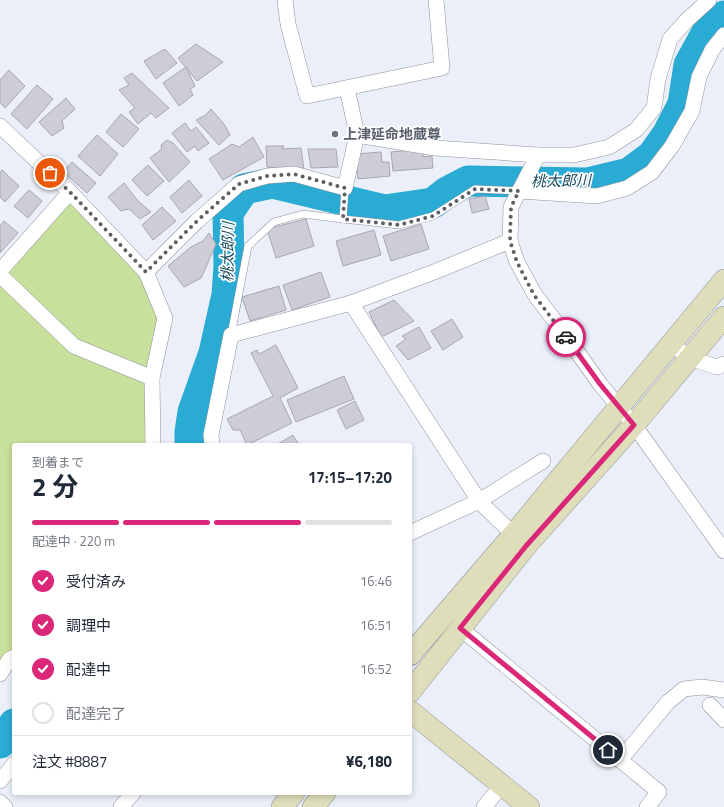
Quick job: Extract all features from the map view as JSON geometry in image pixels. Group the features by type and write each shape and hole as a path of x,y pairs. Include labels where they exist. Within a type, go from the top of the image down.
{"street":[{"path":"284,0 288,24 307,96 442,68 436,0"},
{"path":"357,135 435,148 538,155 574,155 609,147 636,130 654,108 658,79 670,39 686,21 709,0"},
{"path":"519,191 597,196 627,188 652,172 672,146 692,111 699,77 712,50 724,35"},
{"path":"146,272 197,221 239,184 267,176 294,174 345,188 357,135 347,88"},
{"path":"0,126 70,192 146,272 165,318 152,378 153,443"},
{"path":"538,155 511,207 510,241 517,262 534,295 561,329 600,384 634,425 724,551"},
{"path":"0,271 70,192"},
{"path":"212,443 211,435 231,335 351,303 434,272 510,241"},
{"path":"0,275 74,346 152,378"},
{"path":"412,689 460,628 520,541 619,406 724,280"},
{"path":"351,303 479,501 520,541"},
{"path":"412,653 634,425 724,317"},
{"path":"672,344 689,358 717,367 724,364"},
{"path":"412,532 479,501 543,461"},
{"path":"460,628 659,792 647,807"},
{"path":"0,674 9,660 12,658"},
{"path":"620,760 668,702 684,689 702,687 724,690"},
{"path":"710,705 724,720"},
{"path":"412,713 529,807"},
{"path":"0,781 12,766"},
{"path":"484,807 502,785"},
{"path":"121,807 131,795"},
{"path":"282,807 292,795"},
{"path":"313,807 323,795"},
{"path":"0,802 6,807"}],"lane":[{"path":"343,219 345,188"},
{"path":"231,335 248,246 274,222 303,214 399,225 433,216 475,189 519,191"}],"green space":[{"path":"70,192 146,272 165,318 153,443 12,443 12,659 0,674 0,271"}],"building":[{"path":"196,44 223,62 197,81 178,58"},
{"path":"165,49 177,63 156,79 144,61"},
{"path":"186,67 195,86 190,89 193,95 179,106 163,83"},
{"path":"9,70 25,86 5,108 0,103 0,80"},
{"path":"132,73 169,108 156,118 151,113 138,124 129,112 135,108 119,90 129,85 124,78"},
{"path":"37,85 53,99 27,129 11,114"},
{"path":"66,98 75,109 62,121 64,128 52,136 39,122"},
{"path":"211,109 224,124 230,135 219,145 196,120 206,115"},
{"path":"121,114 139,129 123,147 106,132"},
{"path":"185,123 191,131 196,127 209,143 198,151 195,146 187,152 172,133"},
{"path":"97,135 118,154 100,176 78,156"},
{"path":"253,137 264,157 223,180 209,159 232,144 239,147"},
{"path":"167,140 173,143 190,162 169,182 150,158 162,149 161,145"},
{"path":"266,146 284,146 282,149 301,148 304,170 267,167"},
{"path":"308,149 336,149 338,167 311,168"},
{"path":"423,149 423,157 432,156 433,168 393,171 391,152"},
{"path":"381,152 382,162 389,162 390,176 358,179 356,154"},
{"path":"72,162 96,183 87,193 63,172"},
{"path":"148,165 164,181 147,196 132,180"},
{"path":"2,170 19,186 5,202 0,197 0,173"},
{"path":"189,180 202,196 182,213 170,197"},
{"path":"124,183 138,201 151,212 140,219 129,209 121,211 108,197"},
{"path":"29,190 42,201 28,218 14,206"},
{"path":"485,196 489,209 472,213 469,199"},
{"path":"162,207 176,221 153,240 142,225"},
{"path":"306,219 314,246 276,258 267,229"},
{"path":"4,221 18,233 0,253 0,226"},
{"path":"421,224 429,249 391,261 383,236"},
{"path":"374,230 381,255 343,266 336,241"},
{"path":"209,233 216,244 201,278 184,287 168,266 191,247 203,241"},
{"path":"321,272 330,297 292,310 283,285"},
{"path":"279,286 286,310 250,321 242,297"},
{"path":"394,300 414,321 381,337 369,312"},
{"path":"452,319 463,337 443,350 431,331"},
{"path":"419,327 431,348 408,360 396,346 406,339 402,336"},
{"path":"276,345 298,388 280,398 292,423 251,443 246,443 240,430 233,430 227,419 273,396 251,353 257,350 259,354"},
{"path":"344,376 354,399 296,422 287,400"},
{"path":"355,401 364,420 346,429 337,410"},
{"path":"293,435 298,443 279,443"}],"waterway":[{"name":"桃太郎川","path":"190,443 193,412 214,353 227,295 229,266 228,213 244,189 272,183 385,210 433,203 447,192 468,181 587,183 629,173 652,156 667,135 683,104 689,65 706,34 724,16"},
{"name":"桃太郎川","path":"0,743 12,728"}],"way so far":[{"path":"50,173 146,272 197,221 239,184 267,176 294,174 345,188 343,219 399,225 433,216 475,189 519,191 511,207 510,241 517,262 534,295 566,337"}],"place":[{"name":"上津延命地蔵尊","path":"335,134"}],"route":[{"path":"566,337 600,384 634,425 526,546 460,628 608,750"}]}
